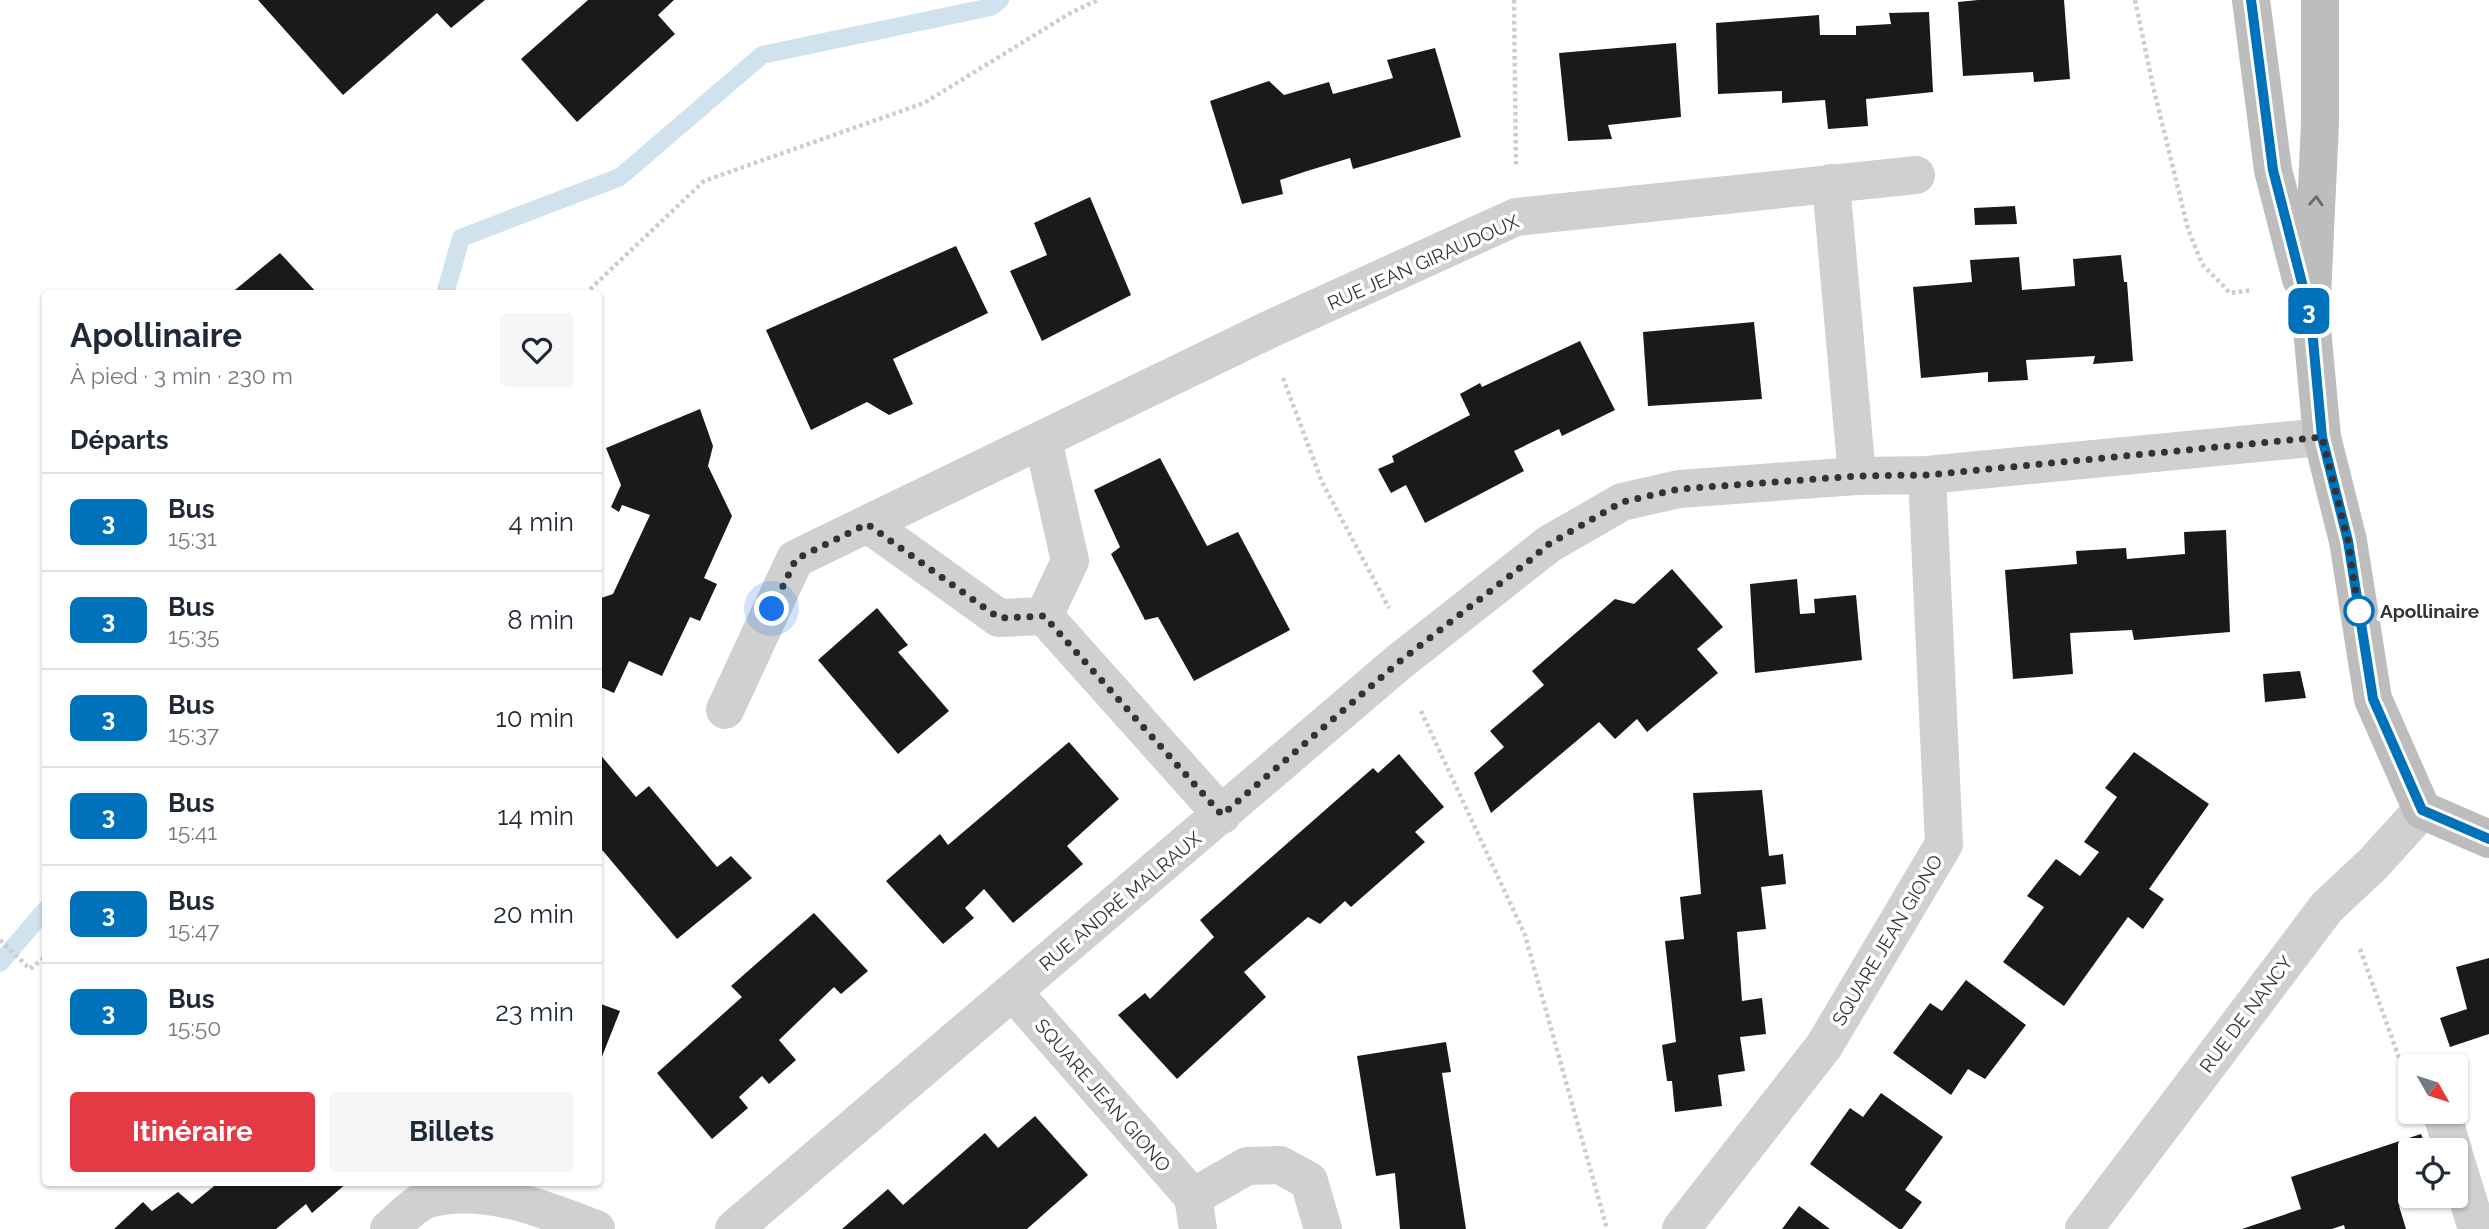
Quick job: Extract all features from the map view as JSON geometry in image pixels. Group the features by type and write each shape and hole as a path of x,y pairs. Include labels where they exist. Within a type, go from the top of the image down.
{"street":[{"path":"2251,0 2273,170 2306,302 2322,437 2348,541 2373,699 2422,810 2489,839"},
{"path":"2306,302 2320,123 2319,0"},
{"name":"RUE JEAN GIRAUDOUX","path":"725,710 796,559 1266,331 1516,217 1916,175"},
{"path":"1831,183 1857,476"},
{"name":"RUE ANDRÉ MALRAUX","path":"734,1229 1406,657 1549,544 1622,502 1679,489 1857,476 1927,475 2322,437"},
{"path":"1043,440 1070,561 1044,616"},
{"name":"SQUARE JEAN GIONO","path":"1681,1229 1824,1046 1944,844 1927,475"},
{"path":"867,524 999,618 1044,616"},
{"path":"1044,616 1222,815"},
{"name":"RUE DE NANCY","path":"2084,1229 2327,907 2373,864 2422,810"},
{"name":"SQUARE JEAN GIONO","path":"1013,992 1196,1213 1247,1166 1280,1165 1309,1181 1323,1229"},
{"path":"389,1229 425,1200 480,1194 550,1212 596,1229"},
{"path":"2468,1200 2477,1229"}],"path":[{"path":"589,290 704,181 924,103 1072,12 1098,0"},
{"path":"1514,0 1516,217"},
{"path":"2135,0 2188,229 2202,264 2230,293 2306,302"},
{"path":"1266,331 1322,482 1406,657 1525,935 1607,1229"},
{"path":"2327,907 2363,953 2398,1055"},
{"path":"0,940 30,969 42,959"}],"building":[{"path":"258,0 485,0 451,28 437,13 343,95"},
{"path":"588,0 674,0 658,15 675,34 577,122 521,59"},
{"path":"2064,0 2070,79 2034,82 2033,72 1963,76 1958,2"},
{"path":"1929,12 1933,92 1866,99 1868,126 1828,129 1825,100 1782,103 1782,91 1718,94 1716,23 1819,15 1820,35 1856,35 1856,26 1891,24 1889,13"},
{"path":"1676,43 1681,117 1608,125 1612,139 1568,141 1559,53"},
{"path":"1435,48 1461,137 1353,169 1350,158 1307,171 1280,180 1283,194 1242,204 1210,101 1269,81 1284,95 1329,82 1333,94 1393,78 1387,60"},
{"path":"1090,197 1131,295 1042,341 1010,271 1047,255 1034,223"},
{"path":"2015,206 2017,224 1975,225 1974,208"},
{"path":"956,246 988,313 893,359 913,404 889,415 867,402 811,430 766,330"},
{"path":"280,253 314,290 235,290"},
{"path":"2121,255 2124,282 2127,282 2133,361 2093,364 2095,356 2026,360 2028,380 1988,382 1988,372 1921,378 1913,287 1972,282 1970,260 2019,257 2022,290 2075,286 2073,259"},
{"path":"1754,322 1762,399 1648,406 1643,332"},
{"path":"1580,341 1615,410 1562,436 1559,429 1514,451 1524,471 1425,523 1406,485 1391,493 1378,469 1394,462 1392,456 1470,415 1460,394 1480,383 1482,387"},
{"path":"700,409 713,446 708,466 732,516 704,578 717,584 700,621 690,617 662,676 629,661 614,693 602,688 602,598 613,594 650,515 622,505 619,512 611,507 621,485 606,448"},
{"path":"1160,458 1207,546 1238,532 1290,630 1194,681 1158,617 1145,620 1111,554 1120,547 1094,490"},
{"path":"2226,530 2230,632 2134,640 2132,630 2070,633 2073,674 2013,679 2005,570 2077,564 2076,551 2126,548 2127,559 2185,554 2184,532"},
{"path":"1672,569 1723,627 1697,649 1718,673 1647,732 1637,719 1615,739 1599,722 1491,813 1474,773 1504,747 1490,731 1544,685 1532,671 1615,599 1634,604"},
{"path":"1797,579 1800,614 1815,613 1814,599 1856,595 1862,660 1755,673 1750,584"},
{"path":"877,608 908,645 898,652 949,711 898,754 818,660"},
{"path":"2300,671 2306,698 2265,702 2263,674"},
{"path":"1069,742 1119,799 1067,846 1083,864 1013,923 984,889 965,908 974,918 943,944 886,881 940,834 948,845"},
{"path":"2134,752 2209,804 2149,889 2164,899 2143,929 2128,917 2064,1006 2003,962 2044,907 2027,896 2056,859 2080,876 2099,852 2084,842 2117,797 2105,788"},
{"path":"1399,754 1444,807 1415,832 1425,842 1351,907 1345,901 1320,924 1308,917 1244,972 1266,997 1177,1079 1118,1015 1145,993 1150,999 1214,937 1200,920 1373,768 1378,773"},
{"path":"602,757 636,797 649,786 717,867 731,856 752,878 677,939 602,850"},
{"path":"1762,790 1769,856 1783,854 1786,884 1761,887 1766,929 1737,932 1742,1001 1762,998 1766,1034 1740,1037 1745,1071 1718,1075 1722,1106 1675,1112 1672,1081 1667,1081 1662,1045 1676,1042 1665,941 1684,939 1680,897 1701,894 1693,793"},
{"path":"814,913 868,971 841,994 834,987 779,1040 796,1060 769,1084 762,1076 739,1097 748,1108 712,1139 657,1073 742,997 731,986"},
{"path":"2489,958 2489,1034 2450,1047 2440,1018 2467,1009 2456,967"},
{"path":"1966,980 2026,1025 1985,1079 1968,1069 1951,1095 1893,1053 1930,1003 1942,1011"},
{"path":"602,1004 620,1011 602,1056"},
{"path":"1446,1042 1451,1072 1442,1073 1466,1229 1400,1229 1395,1173 1376,1176 1357,1056"},
{"path":"1881,1093 1943,1137 1905,1190 1922,1202 1902,1229 1810,1164 1850,1108 1863,1117"},
{"path":"1035,1116 1088,1175 1027,1229 842,1229 888,1189 903,1205 985,1133 998,1148"},
{"path":"2398,1142 2398,1208 2406,1229 2345,1229 2344,1225 2332,1229 2242,1229 2301,1209 2291,1177"},
{"path":"214,1186 344,1186 312,1213 306,1204 276,1229 114,1229 143,1202 152,1211 178,1192 192,1204"},
{"path":"1799,1206 1830,1229 1782,1229"}],"waterway":[{"path":"446,290 461,238 620,177 762,55 991,7 1000,0"},
{"path":"0,963 42,914"}],"bus line":[{"name":"3","path":"2251,0 2273,170 2311,318 2322,437 2348,541 2373,699 2422,810 2489,839"}],"place":[{"name":"Apollinaire","path":"2359,611"}],"route":[{"path":"772,609 796,559 867,524 999,618 1044,616 1222,815 1399,662 1549,544 1622,502 1679,489 1857,476 1927,475 2322,437 2348,541 2360,620 2359,611"}]}
